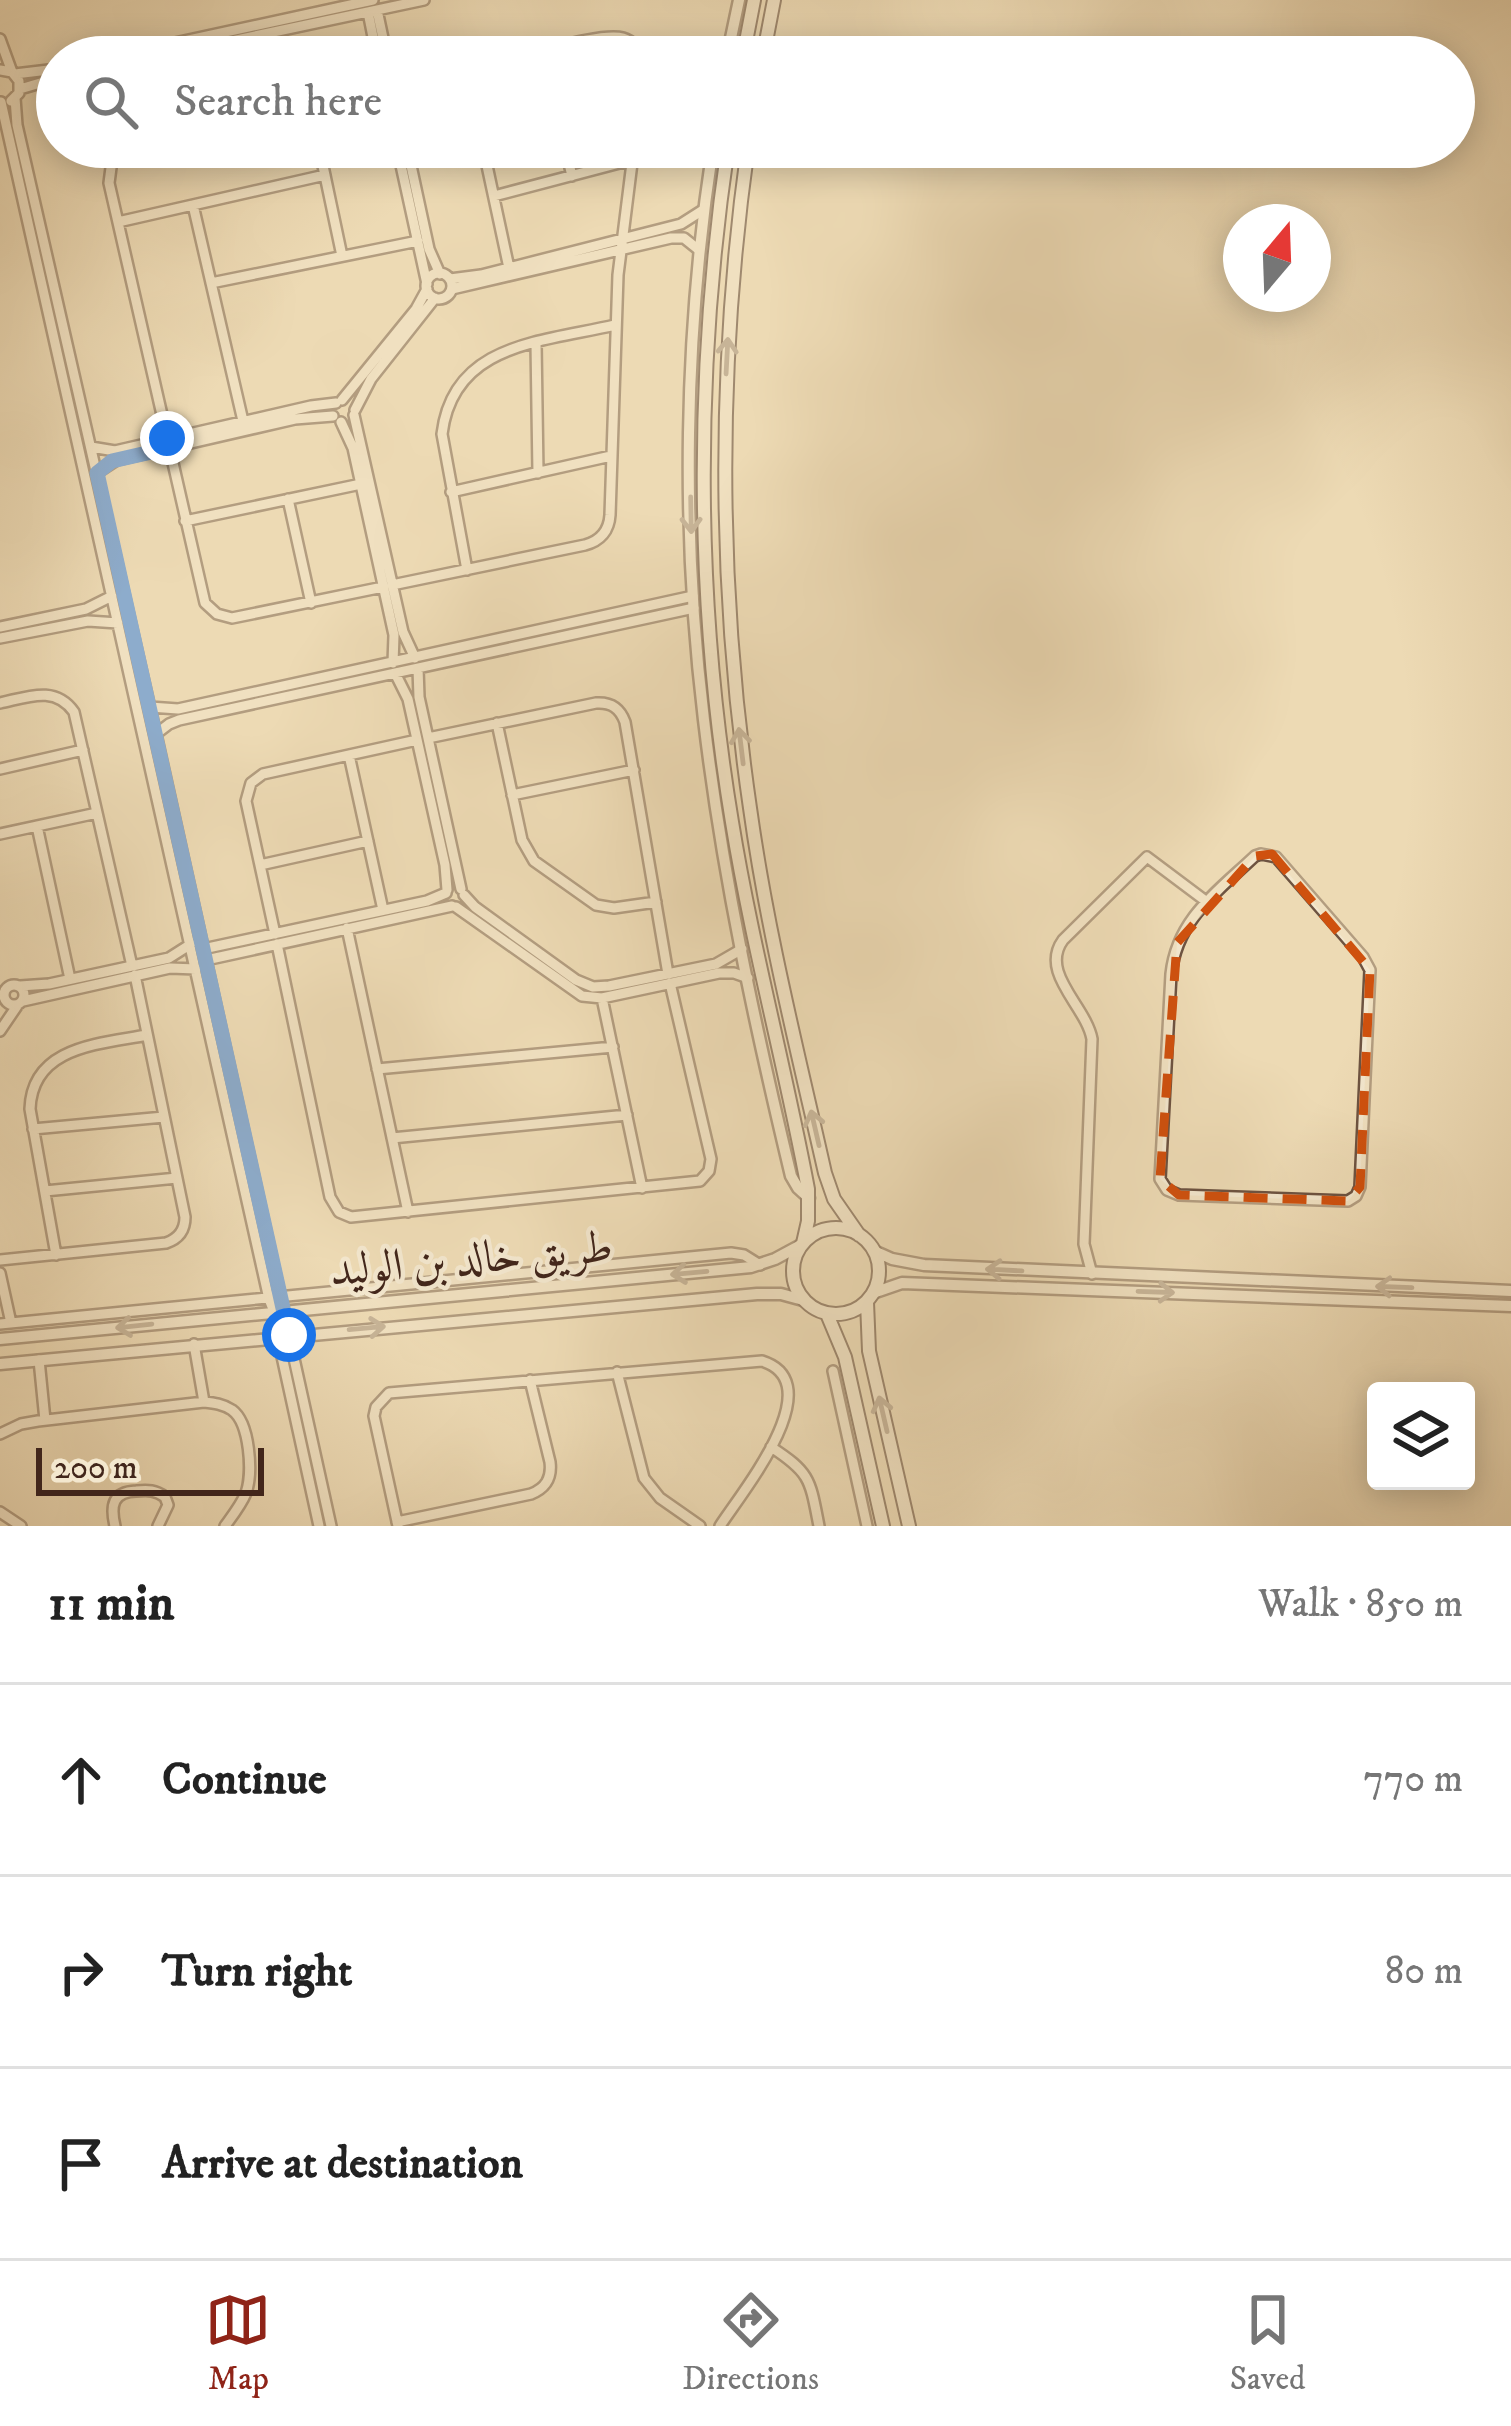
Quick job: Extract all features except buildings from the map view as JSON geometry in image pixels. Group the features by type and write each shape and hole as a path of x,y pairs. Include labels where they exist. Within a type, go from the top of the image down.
{"main road":[{"path":"747,36 754,0"},
{"path":"767,36 774,0"},
{"path":"725,168 713,271 705,454 709,614 718,721 731,818 809,1198 802,1244 792,1267 796,1291 826,1314 848,1313 870,1297"},
{"path":"745,168 727,350 724,454 727,586 738,720 750,813 825,1173 834,1199 874,1250 879,1268 870,1297 869,1351 908,1526"},
{"path":"705,454 714,460 724,454"},
{"path":"705,488 715,483 725,488"},
{"path":"802,1244 829,1228 859,1235"},
{"path":"826,1314 840,1341 854,1390 882,1519 866,1521"},
{"path":"837,1393 854,1390"},
{"path":"869,1458 879,1451 891,1453"}],"street":[{"path":"225,36 369,5 424,0"},
{"path":"732,36 740,0"},
{"path":"369,5 374,36"},
{"path":"369,5 380,36"},
{"path":"233,36 252,31"},
{"path":"0,39 18,94 17,125 112,596 150,707 196,969 225,1071"},
{"path":"36,87 0,102 91,447 124,630 205,954 225,1071 275,1298 331,1526"},
{"path":"110,168 202,596 217,614 240,617 598,540 610,522 615,325 631,168"},
{"path":"324,168 342,256"},
{"path":"402,168 430,290"},
{"path":"412,168 429,249 447,280 447,296 430,290"},
{"path":"488,168 509,268"},
{"path":"570,168 572,176"},
{"path":"494,196 602,168"},
{"path":"709,168 699,250 691,415 693,602 714,797 742,949 791,1176 809,1198"},
{"path":"118,222 325,175"},
{"path":"193,205 243,421"},
{"path":"91,447 115,451 295,419 350,420 371,379 430,290 433,275 447,280 473,277 620,244 681,224 703,211"},
{"path":"447,280 677,237 690,240 699,250"},
{"path":"211,283 418,241"},
{"path":"430,290 332,407 353,448 388,586 417,663 422,739 445,865 445,899 570,990 589,998 716,964 742,949"},
{"path":"467,570 442,434 455,391 464,378 501,352 615,325"},
{"path":"536,343 538,473"},
{"path":"97,473 112,461 243,421 349,401 388,586 394,668 422,739 462,892 463,902 454,906 205,954"},
{"path":"452,492 611,456"},
{"path":"185,521 361,484"},
{"path":"288,499 311,603"},
{"path":"0,628 86,609 112,596"},
{"path":"150,707 207,708 693,602"},
{"path":"0,638 88,621 124,630"},
{"path":"0,703 44,694 59,697 74,712 185,1224 172,1241 0,1260"},
{"path":"596,703 611,705 625,722 669,979 711,1165 705,1177 694,1183 351,1216 332,1203 246,801 251,783 265,773 497,723 596,703"},
{"path":"156,734 207,708"},
{"path":"497,723 522,840 534,861 596,905 614,908 656,902"},
{"path":"0,769 83,750"},
{"path":"349,754 383,910"},
{"path":"512,795 634,770"},
{"path":"0,834 97,813"},
{"path":"37,826 70,979"},
{"path":"260,865 368,841"},
{"path":"1272,854 1368,965 1360,1187 1352,1199 1179,1195 1163,1185 1172,963 1187,924 1207,902 1256,856 1272,854"},
{"path":"1092,1274 1084,1244 1093,1039 1086,1018 1057,971 1055,951 1148,857 1207,902"},
{"path":"276,939 432,899 452,887 587,985 719,973 748,978"},
{"path":"347,928 408,1212"},
{"path":"0,976 10,1005 133,970 174,956 191,944"},
{"path":"7,994 133,970 196,969"},
{"path":"0,1031 25,994 7,994"},
{"path":"602,998 642,1188"},
{"path":"56,1255 30,1109 33,1087 59,1057 75,1048 147,1035"},
{"path":"377,1069 613,1047"},
{"path":"392,1138 627,1115"},
{"path":"33,1129 164,1117"},
{"path":"45,1192 177,1178"},
{"name":"طريق خالد بن الوليد","path":"0,1339 760,1265 802,1244"},
{"path":"874,1250 924,1265 1511,1292"},
{"path":"0,1273 6,1323 730,1253 760,1265"},
{"path":"923,1284 924,1265"},
{"path":"870,1297 892,1285 923,1284 1511,1306"},
{"name":"طريق خالد بن الوليد","path":"0,1364 757,1294 803,1300"},
{"path":"285,1336 319,1526"},
{"path":"194,1344 204,1402"},
{"path":"39,1360 45,1420"},
{"path":"530,1380 551,1470 545,1485 531,1494 397,1524 374,1416 381,1399 398,1391 751,1361 772,1364 790,1390 787,1411 771,1447 720,1526"},
{"path":"832,1371 866,1521"},
{"path":"617,1372 644,1478 660,1498 700,1526"},
{"path":"0,1434 45,1420 218,1403 238,1415 250,1478 225,1526"},
{"path":"771,1447 804,1472 819,1526"},
{"path":"115,1526 112,1509 117,1496 152,1490 160,1492 168,1504 158,1526"},
{"path":"1,1514 20,1526"}],"highlighted area":[{"path":"1272,854 1370,970 1360,1187 1348,1201 1179,1195 1160,1179 1177,943 1255,856"}],"route":[{"path":"167,438 169,448 112,461 97,473 289,1335"}]}
